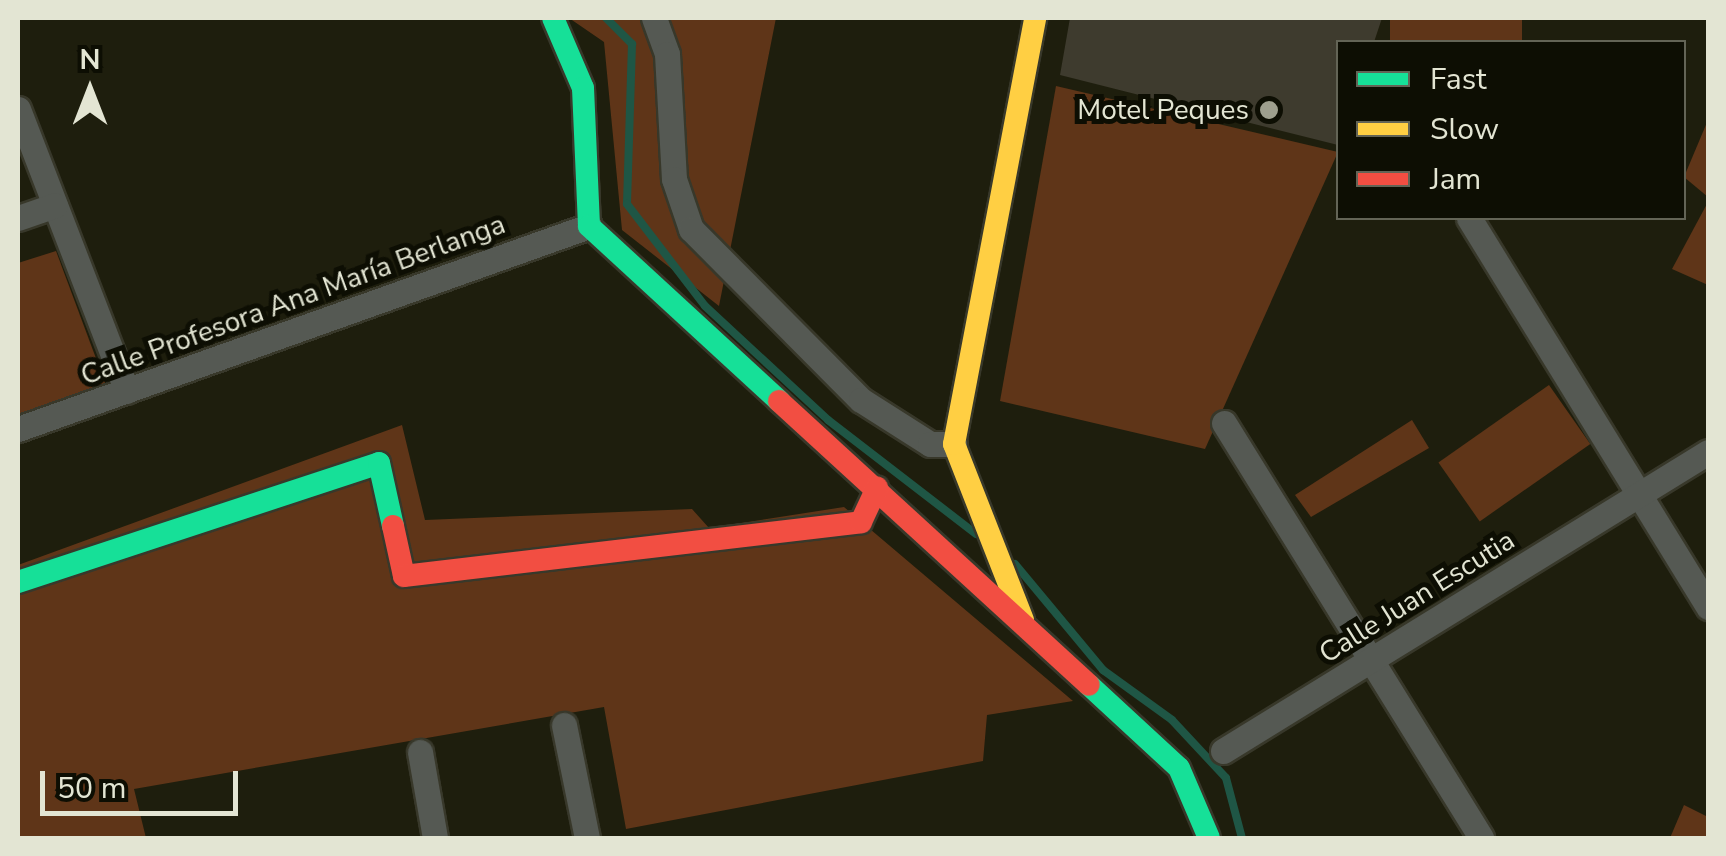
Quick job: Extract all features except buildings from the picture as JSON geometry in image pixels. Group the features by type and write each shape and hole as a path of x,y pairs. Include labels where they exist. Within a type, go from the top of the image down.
{"street":[{"path":"553,18 583,88 588,226 1024,621 1179,768 1209,838"},
{"path":"654,18 667,54 674,179 691,228 861,400 930,444 954,444"},
{"path":"1024,621 1009,571 954,444 1035,18"},
{"path":"18,108 126,391"},
{"path":"18,218 55,205"},
{"path":"1469,220 1642,491 1708,608"},
{"name":"Calle Profesora Ana María Berlanga","path":"18,429 588,226"},
{"path":"1224,424 1480,838"},
{"name":"Calle Juan Escutia","path":"1223,751 1708,452"},
{"path":"18,582 380,464 404,576 861,522 877,488"},
{"path":"564,725 588,838"},
{"path":"420,752 435,838"}],"shaded area":[{"path":"569,18 776,18 719,306 622,230 604,42"},
{"path":"1390,18 1522,18 1522,40 1390,40"},
{"path":"1056,86 1336,152 1205,449 1000,401"},
{"path":"1708,120 1708,197 1686,179"},
{"path":"1708,202 1708,285 1672,269"},
{"path":"56,251 113,404 18,439 18,263"},
{"path":"1549,385 1590,444 1480,521 1438,462"},
{"path":"1412,420 1429,448 1311,517 1295,495"},
{"path":"402,425 425,520 692,509 709,528 844,507 1073,701 987,715 983,761 626,829 604,707 134,789 146,838 18,838 18,565"},
{"path":"1684,805 1708,817 1708,838 1670,838"}],"waterway":[{"path":"606,18 632,44 627,204 705,306 828,420 976,534"},
{"path":"1015,564 1103,670 1172,720 1226,778 1242,838"}],"traffic: fast":[{"path":"553,18 583,88 589,226 779,401"},
{"path":"18,582 379,463 393,526"},
{"path":"1089,685 1179,768 1209,838"}],"traffic: slow":[{"path":"1023,620 954,444 1035,18"}],"traffic: jam":[{"path":"779,401 1089,685"},
{"path":"393,526 404,576 861,522 877,488"}],"place":[{"name":"Motel Peques","path":"1269,110"}]}
